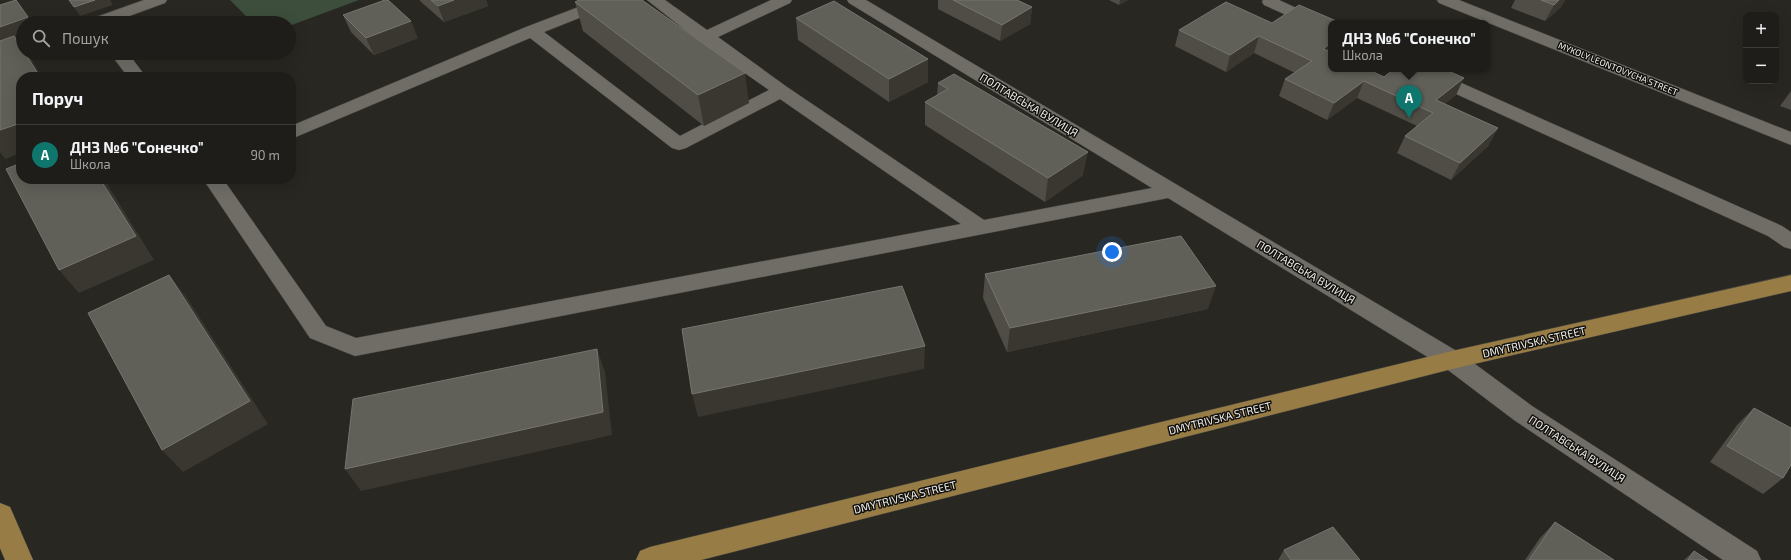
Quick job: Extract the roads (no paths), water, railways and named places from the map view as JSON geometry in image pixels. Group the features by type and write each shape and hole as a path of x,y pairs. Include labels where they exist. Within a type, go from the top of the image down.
{"main road":[{"name":"DMYTRIVSKA STREET","path":"650,560 1452,360 1791,283"},
{"path":"0,515 20,560"}],"street":[{"path":"115,16 159,0"},
{"path":"296,131 532,31 611,0"},
{"path":"655,0 781,91 981,228"},
{"path":"705,36 784,0"},
{"name":"ПОЛТАВСЬКА ВУЛИЦЯ","path":"855,0 1452,360 1523,413 1747,560"},
{"name":"MYKOLY LEONTOVYCHA STREET","path":"1445,0 1791,139"},
{"path":"1270,2 1328,29"},
{"path":"532,31 679,144 781,91"},
{"path":"124,60 133,72"},
{"path":"1423,72 1775,232 1791,242"},
{"path":"216,184 318,332 355,347 1171,191"}],"place":[{"name":"ДНЗ №6 \"Сонечко\"","path":"1409,118"}]}
